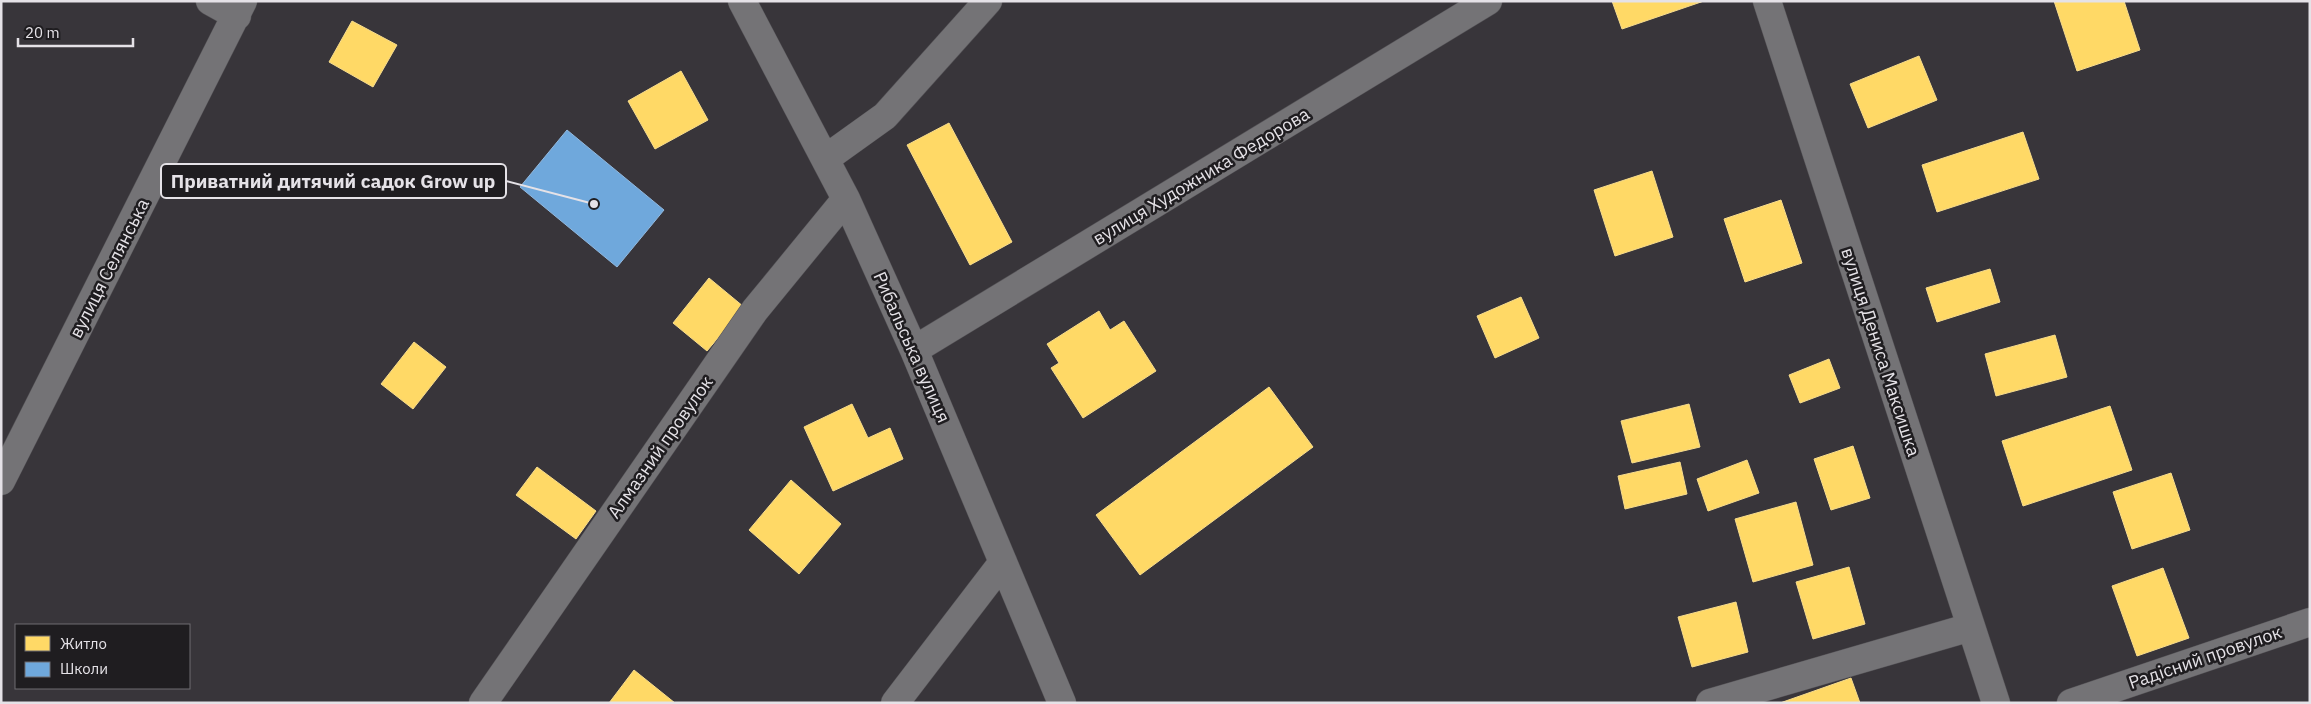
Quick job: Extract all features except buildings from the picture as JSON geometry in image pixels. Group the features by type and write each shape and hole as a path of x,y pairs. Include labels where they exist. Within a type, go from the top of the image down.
{"street":[{"path":"210,1 240,8"},
{"name":"Рибальська вулиця","path":"742,1 846,200 914,350 1062,703"},
{"path":"825,159 885,116 988,1"},
{"name":"вулиця Художника Федорова","path":"914,350 1488,1"},
{"name":"вулиця Дениса Максишка","path":"1767,1 1996,703"},
{"name":"вулиця Селянська","path":"1,481 240,8"},
{"name":"Алмазний провулок","path":"483,703 755,310 846,200"},
{"path":"895,703 1003,562"},
{"name":"Радісний провулок","path":"2071,703 2310,622"},
{"path":"1710,703 1971,627"}],"place":[{"name":"Приватний дитячий садок Grow up","path":"594,204"}]}
